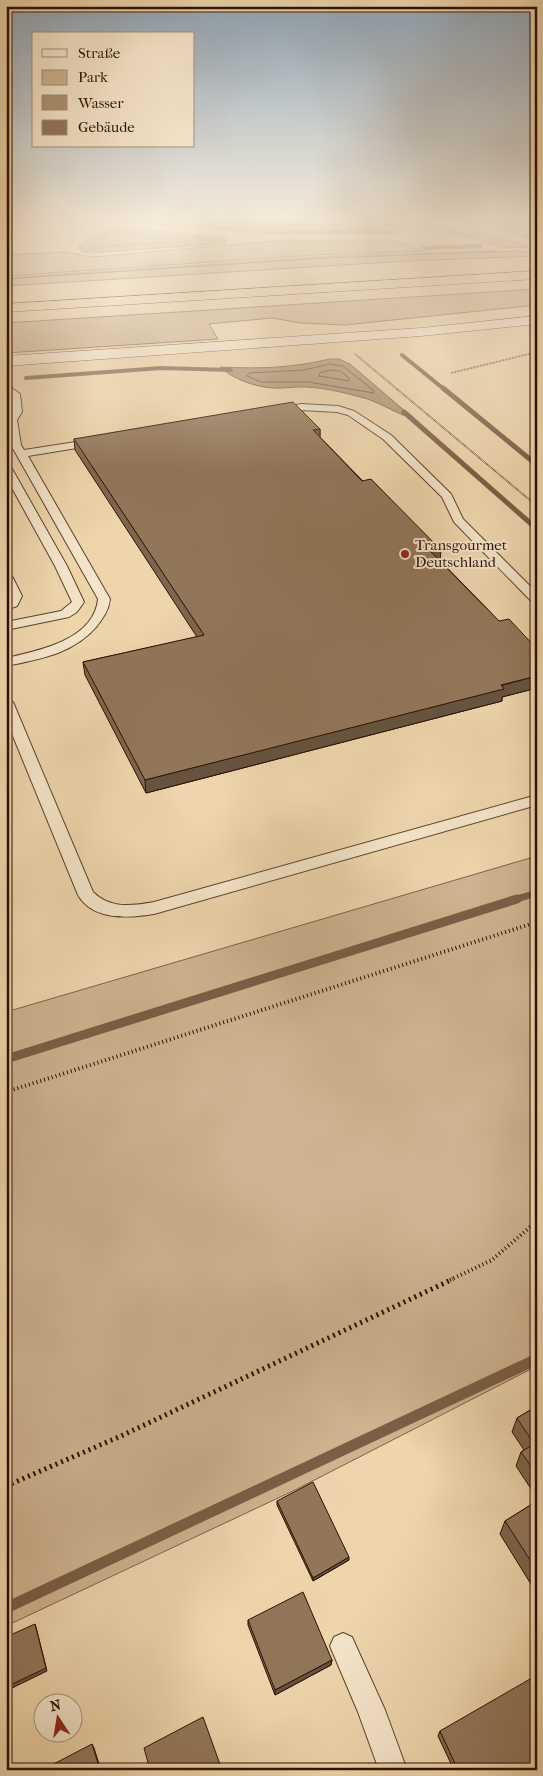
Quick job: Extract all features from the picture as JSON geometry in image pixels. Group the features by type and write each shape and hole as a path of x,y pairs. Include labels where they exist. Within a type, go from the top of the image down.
{"highway":[{"path":"6,308 88,303"}],"street":[{"path":"6,361 344,338 537,320"}],"lane":[{"path":"6,662 50,652 77,640 94,621 104,604 104,599 14,439 9,417 17,412 15,394 7,390"},
{"path":"262,414 301,407 338,409 351,414 387,437 447,496 458,520 537,600"},
{"path":"21,454 108,440"},
{"path":"6,466 66,575 78,602 73,609 65,614 6,626"},
{"path":"6,576 16,596 13,603 6,606"},
{"path":"6,702 86,895 95,904 114,910 154,908 537,800"},
{"path":"343,1646 371,1710 393,1770"}],"path":[{"path":"344,338 347,348 537,506"},
{"path":"451,374 537,352"},
{"path":"6,1092 537,922"},
{"path":"6,1486 121,1436 492,1260 537,1221"}],"green space":[{"path":"320,303 537,303 537,305 345,325 301,323 272,318 209,324 218,339 6,353 6,323"},
{"path":"537,856 537,1366 293,1491 6,1626 6,1012"}],"water":[{"path":"339,359 350,364 413,418 370,400 336,391 307,387 277,388 259,386 238,379 220,367 275,367"}],"building":[{"path":"293,402 320,429 313,430 362,481 371,479 441,550 431,552 499,621 509,619 537,649 537,676 501,685 504,689 145,780 83,662 204,635 74,439"},
{"path":"537,1406 537,1475 521,1452 534,1444 517,1418"},
{"path":"313,1482 349,1557 313,1578 277,1501"},
{"path":"537,1501 537,1571 505,1521"},
{"path":"303,1592 332,1660 275,1690 248,1620"},
{"path":"35,1624 46,1668 6,1687 6,1637"},
{"path":"537,1675 537,1770 458,1770 440,1731"},
{"path":"203,1717 222,1770 150,1770 144,1748"},
{"path":"92,1744 100,1770 42,1770"}],"waterway":[{"path":"402,355 445,390"},
{"path":"26,378 161,368 231,370"},
{"path":"443,388 537,465"},
{"path":"404,412 537,529"},
{"path":"513,900 537,893"},
{"path":"6,1059 517,899"},
{"path":"6,1608 537,1359"}],"place":[{"name":"Transgourmet Deutschland","path":"405,554"}]}
